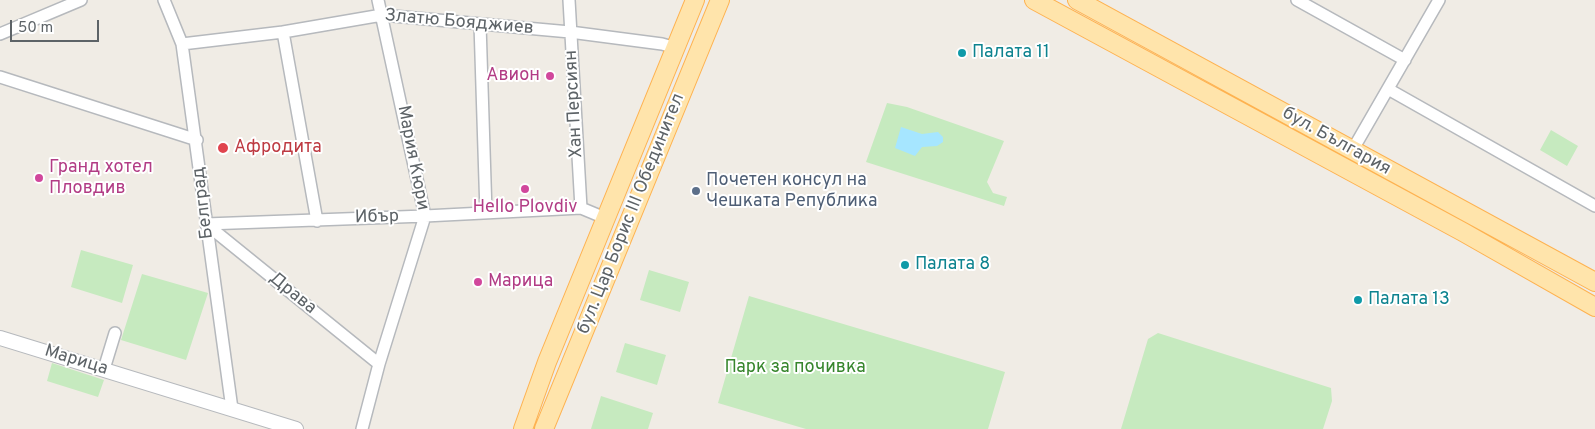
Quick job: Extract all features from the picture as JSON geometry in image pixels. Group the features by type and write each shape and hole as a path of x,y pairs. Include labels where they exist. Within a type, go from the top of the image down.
{"main road":[{"name":"бул. Цар Борис III Обединител","path":"523,429 547,362 695,0"},
{"name":"бул. Цар Борис III Обединител","path":"544,429 720,0"},
{"path":"1034,0 1463,232 1595,307"},
{"name":"бул. България","path":"1077,0 1595,282"}],"street":[{"path":"0,34 81,0"},
{"name":"Белград","path":"164,0 182,44 197,140 206,224 232,409"},
{"name":"Мария Кюри","path":"362,429 379,364 425,216 378,0"},
{"name":"Хан Персиян","path":"569,0 581,208"},
{"path":"1297,0 1405,60"},
{"path":"1352,150 1439,0"},
{"name":"Златю Бояджиев","path":"182,44 283,32 382,15 570,32 662,44 676,48"},
{"path":"480,24 486,213"},
{"path":"283,32 317,221"},
{"path":"0,77 197,140"},
{"path":"1388,89 1595,206"},
{"name":"Ибър","path":"206,224 317,221 581,208 605,218"},
{"name":"Драва","path":"206,224 379,364"},
{"path":"104,369 115,333"},
{"name":"Марица","path":"0,338 296,429"}],"green space":[{"path":"887,103 907,107 1004,141 987,182 993,193 1007,197 1004,206 866,162"},
{"path":"1551,130 1578,146 1567,166 1540,150"},
{"path":"81,250 133,265 122,303 71,287"},
{"path":"649,270 689,282 680,312 640,300"},
{"path":"142,274 208,293 186,360 121,340"},
{"name":"Парк за почивка","path":"749,296 1005,372 988,429 806,429 718,403"},
{"path":"1158,333 1331,388 1332,401 1323,429 1121,429 1148,339"},
{"path":"625,343 666,355 657,385 616,372"},
{"path":"52,363 104,380 98,397 47,381"},
{"path":"601,396 653,413 648,429 591,429"}],"water":[{"path":"901,127 922,134 938,132 943,137 943,142 937,146 922,147 915,156 895,148"}],"place":[{"name":"Палата 11","path":"962,53"},
{"name":"Авион","path":"550,76"},
{"name":"Афродита","path":"223,148"},
{"name":"Гранд хотел Пловдив","path":"39,178"},
{"name":"Hello Plovdiv","path":"525,189"},
{"name":"Почетен консул на Чешката Република","path":"696,191"},
{"name":"Палата 8","path":"905,265"},
{"name":"Марица","path":"478,282"},
{"name":"Палата 13","path":"1358,300"}]}
